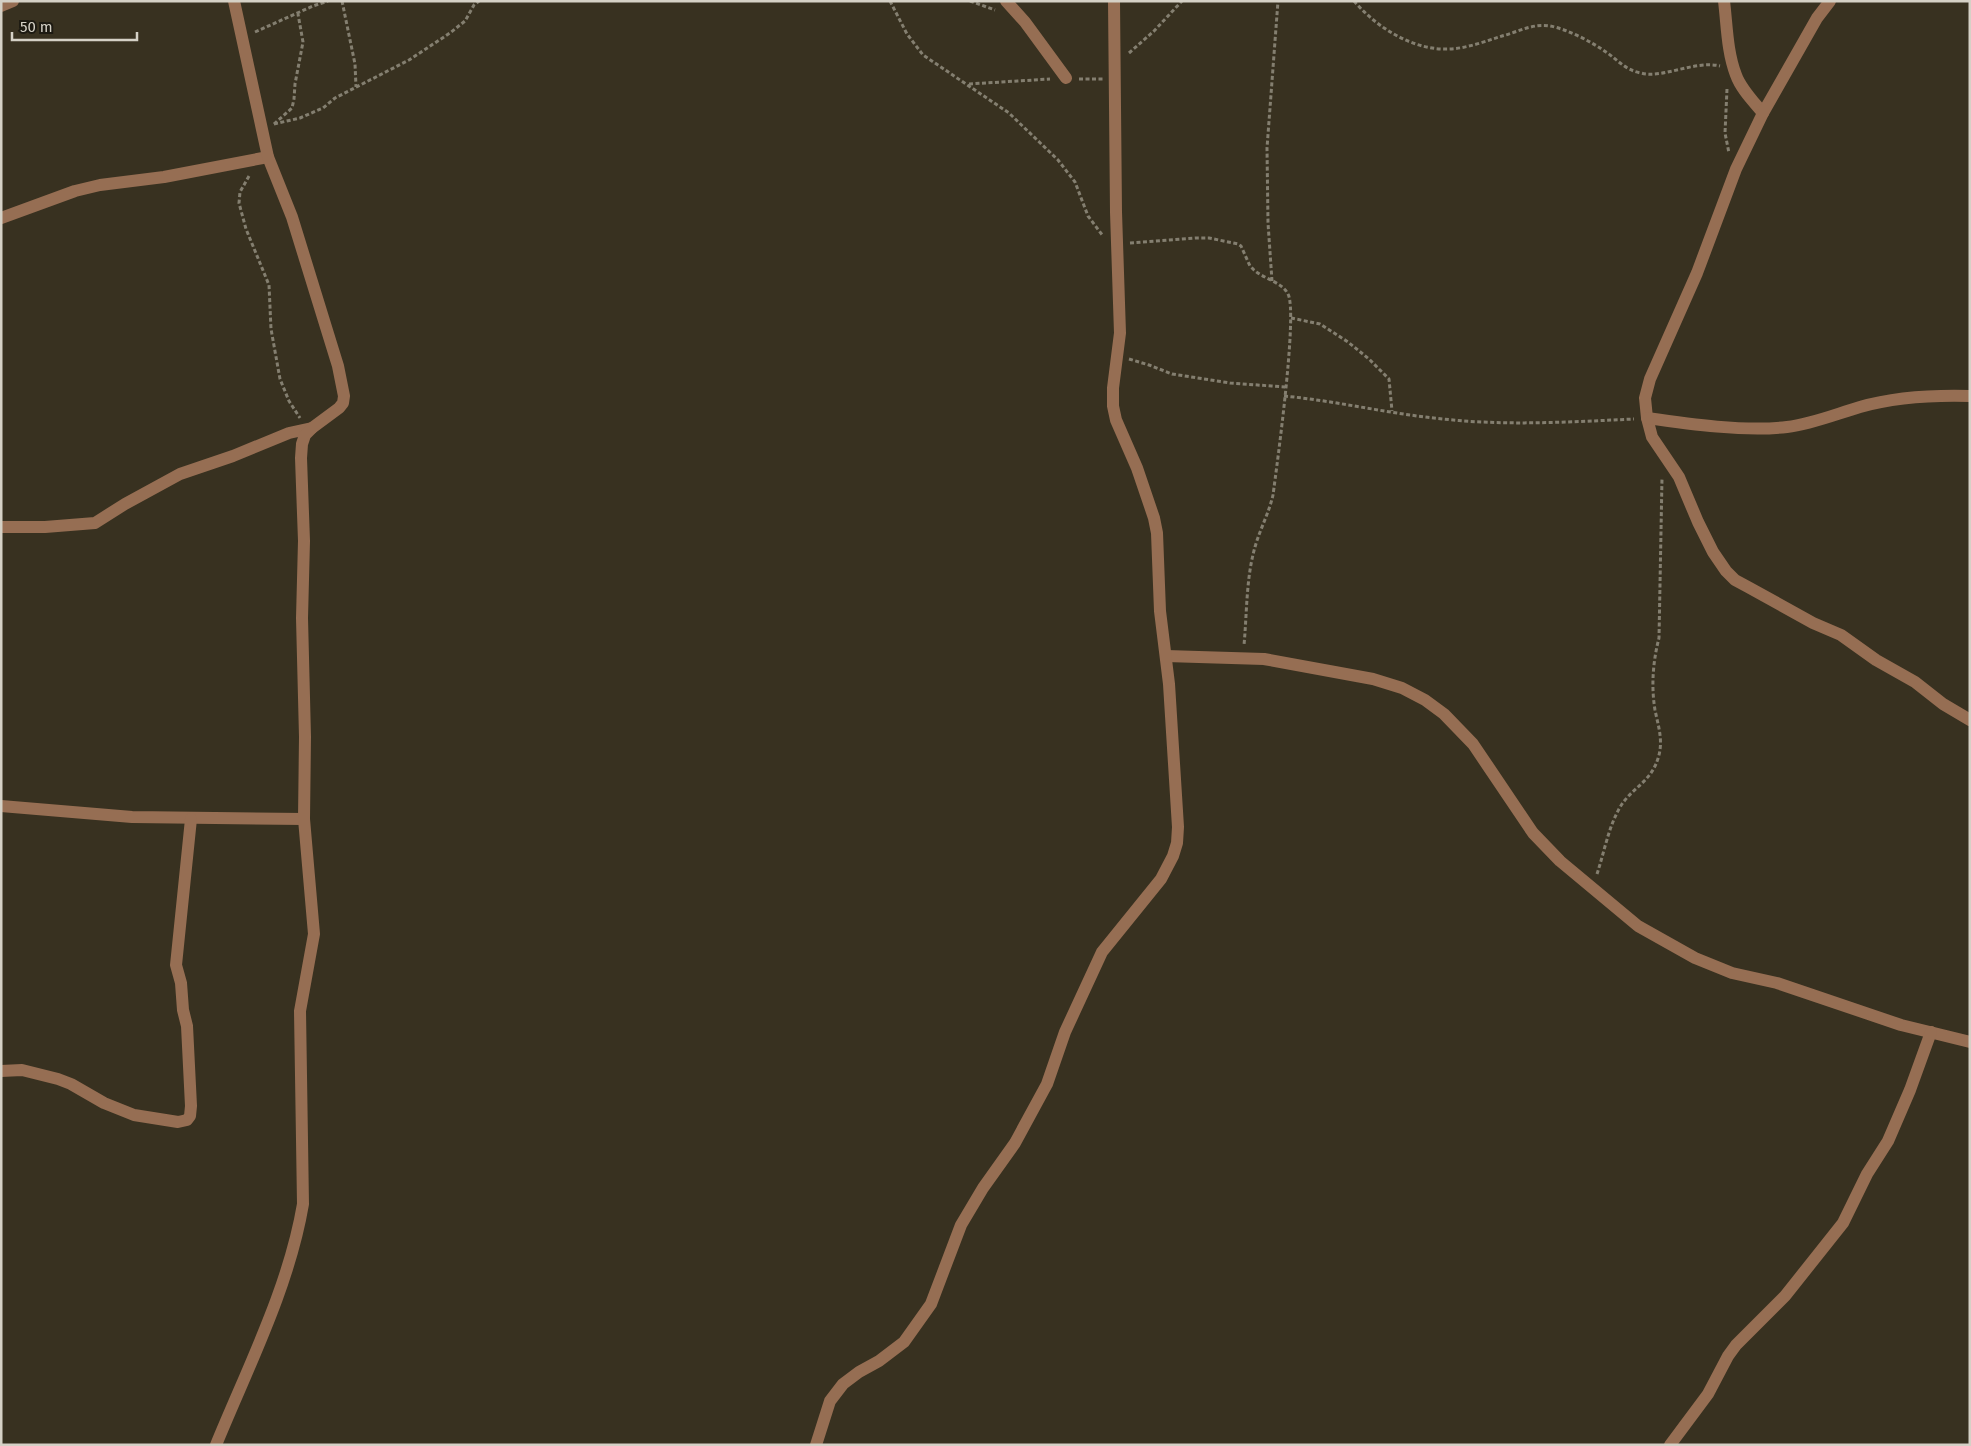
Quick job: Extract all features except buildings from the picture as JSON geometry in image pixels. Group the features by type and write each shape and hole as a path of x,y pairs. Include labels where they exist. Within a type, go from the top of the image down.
{"street":[{"path":"1,6 13,1"},
{"path":"1,527 45,527 96,523 125,504 180,474 233,456 289,433 308,428 333,413 343,403 342,384 292,217 262,158 262,133 234,1"},
{"path":"1006,1 1025,22 1066,78"},
{"path":"816,1445 830,1401 843,1384 859,1372 879,1362 904,1342 931,1304 961,1226 983,1188 1015,1143 1047,1084 1065,1032 1102,952 1161,879 1173,856 1177,843 1178,827 1166,656 1160,610 1157,533 1154,518 1137,468 1116,420 1113,406 1113,388 1120,333 1114,1"},
{"path":"1724,1 1736,75 1740,84 1762,113"},
{"path":"1830,1 1762,113 1736,169 1697,272 1653,370 1645,398 1647,418 1652,437 1679,477 1713,552 1726,571 1735,580 1841,635 1876,660 1915,682 1943,704 1970,720"},
{"path":"1,218 28,207 100,185 164,177 262,158"},
{"path":"1647,418 1763,429 1804,424 1862,406 1897,400 1930,396 1970,396"},
{"path":"216,1445 279,1293 300,1225 303,1204 300,1010 314,934 304,819 305,737 302,618 304,541 301,458 302,444 308,428"},
{"path":"1166,656 1243,658 1284,662 1373,679 1402,688 1425,700 1444,714 1472,744 1533,833 1560,861 1638,926 1695,958 1732,973 1777,983 1901,1025 1970,1042"},
{"path":"1,806 132,817 304,819"},
{"path":"1,1070 22,1070 58,1079 71,1084 104,1103 134,1115 178,1122 187,1120 190,1116 191,1106 187,1026 183,1010 181,983 176,965 191,819"},
{"path":"1670,1445 1708,1394 1736,1345 1785,1296 1843,1223 1867,1174 1888,1141 1910,1090 1931,1032"}],"path":[{"path":"241,39 272,23 328,1"},
{"path":"342,1 355,64 356,87"},
{"path":"273,124 316,112 335,98 409,60 465,21 474,5 479,1"},
{"path":"890,1 908,34 923,54 1009,114 1058,160 1075,182 1081,200 1098,231 1108,239 1118,243 1164,242 1181,238 1209,238 1238,244 1241,246 1250,266 1259,275 1284,288 1289,295 1291,318 1273,495 1270,509 1255,547 1252,562 1243,658"},
{"path":"1116,64 1142,43 1182,1"},
{"path":"1272,281 1268,223 1267,148 1278,1"},
{"path":"1354,1 1377,23 1399,37 1436,48 1451,49 1468,46 1522,29 1549,26 1607,52 1620,64 1632,71 1644,74 1701,65 1713,65 1724,67 1736,75"},
{"path":"262,133 292,108 302,42 298,14"},
{"path":"968,84 1066,78 1116,80"},
{"path":"1728,88 1725,113 1727,145 1736,169"},
{"path":"262,158 240,192 239,203 246,229 269,285 271,329 280,380 289,401 308,428"},
{"path":"1291,318 1320,324 1348,342 1369,359 1389,379 1392,411"},
{"path":"1117,356 1172,374 1230,383 1285,387"},
{"path":"1284,396 1442,419 1481,422 1556,422 1647,418"},
{"path":"1592,888 1617,812 1624,801 1647,780 1660,754 1659,722 1655,710 1653,662 1660,628 1663,455"}]}
